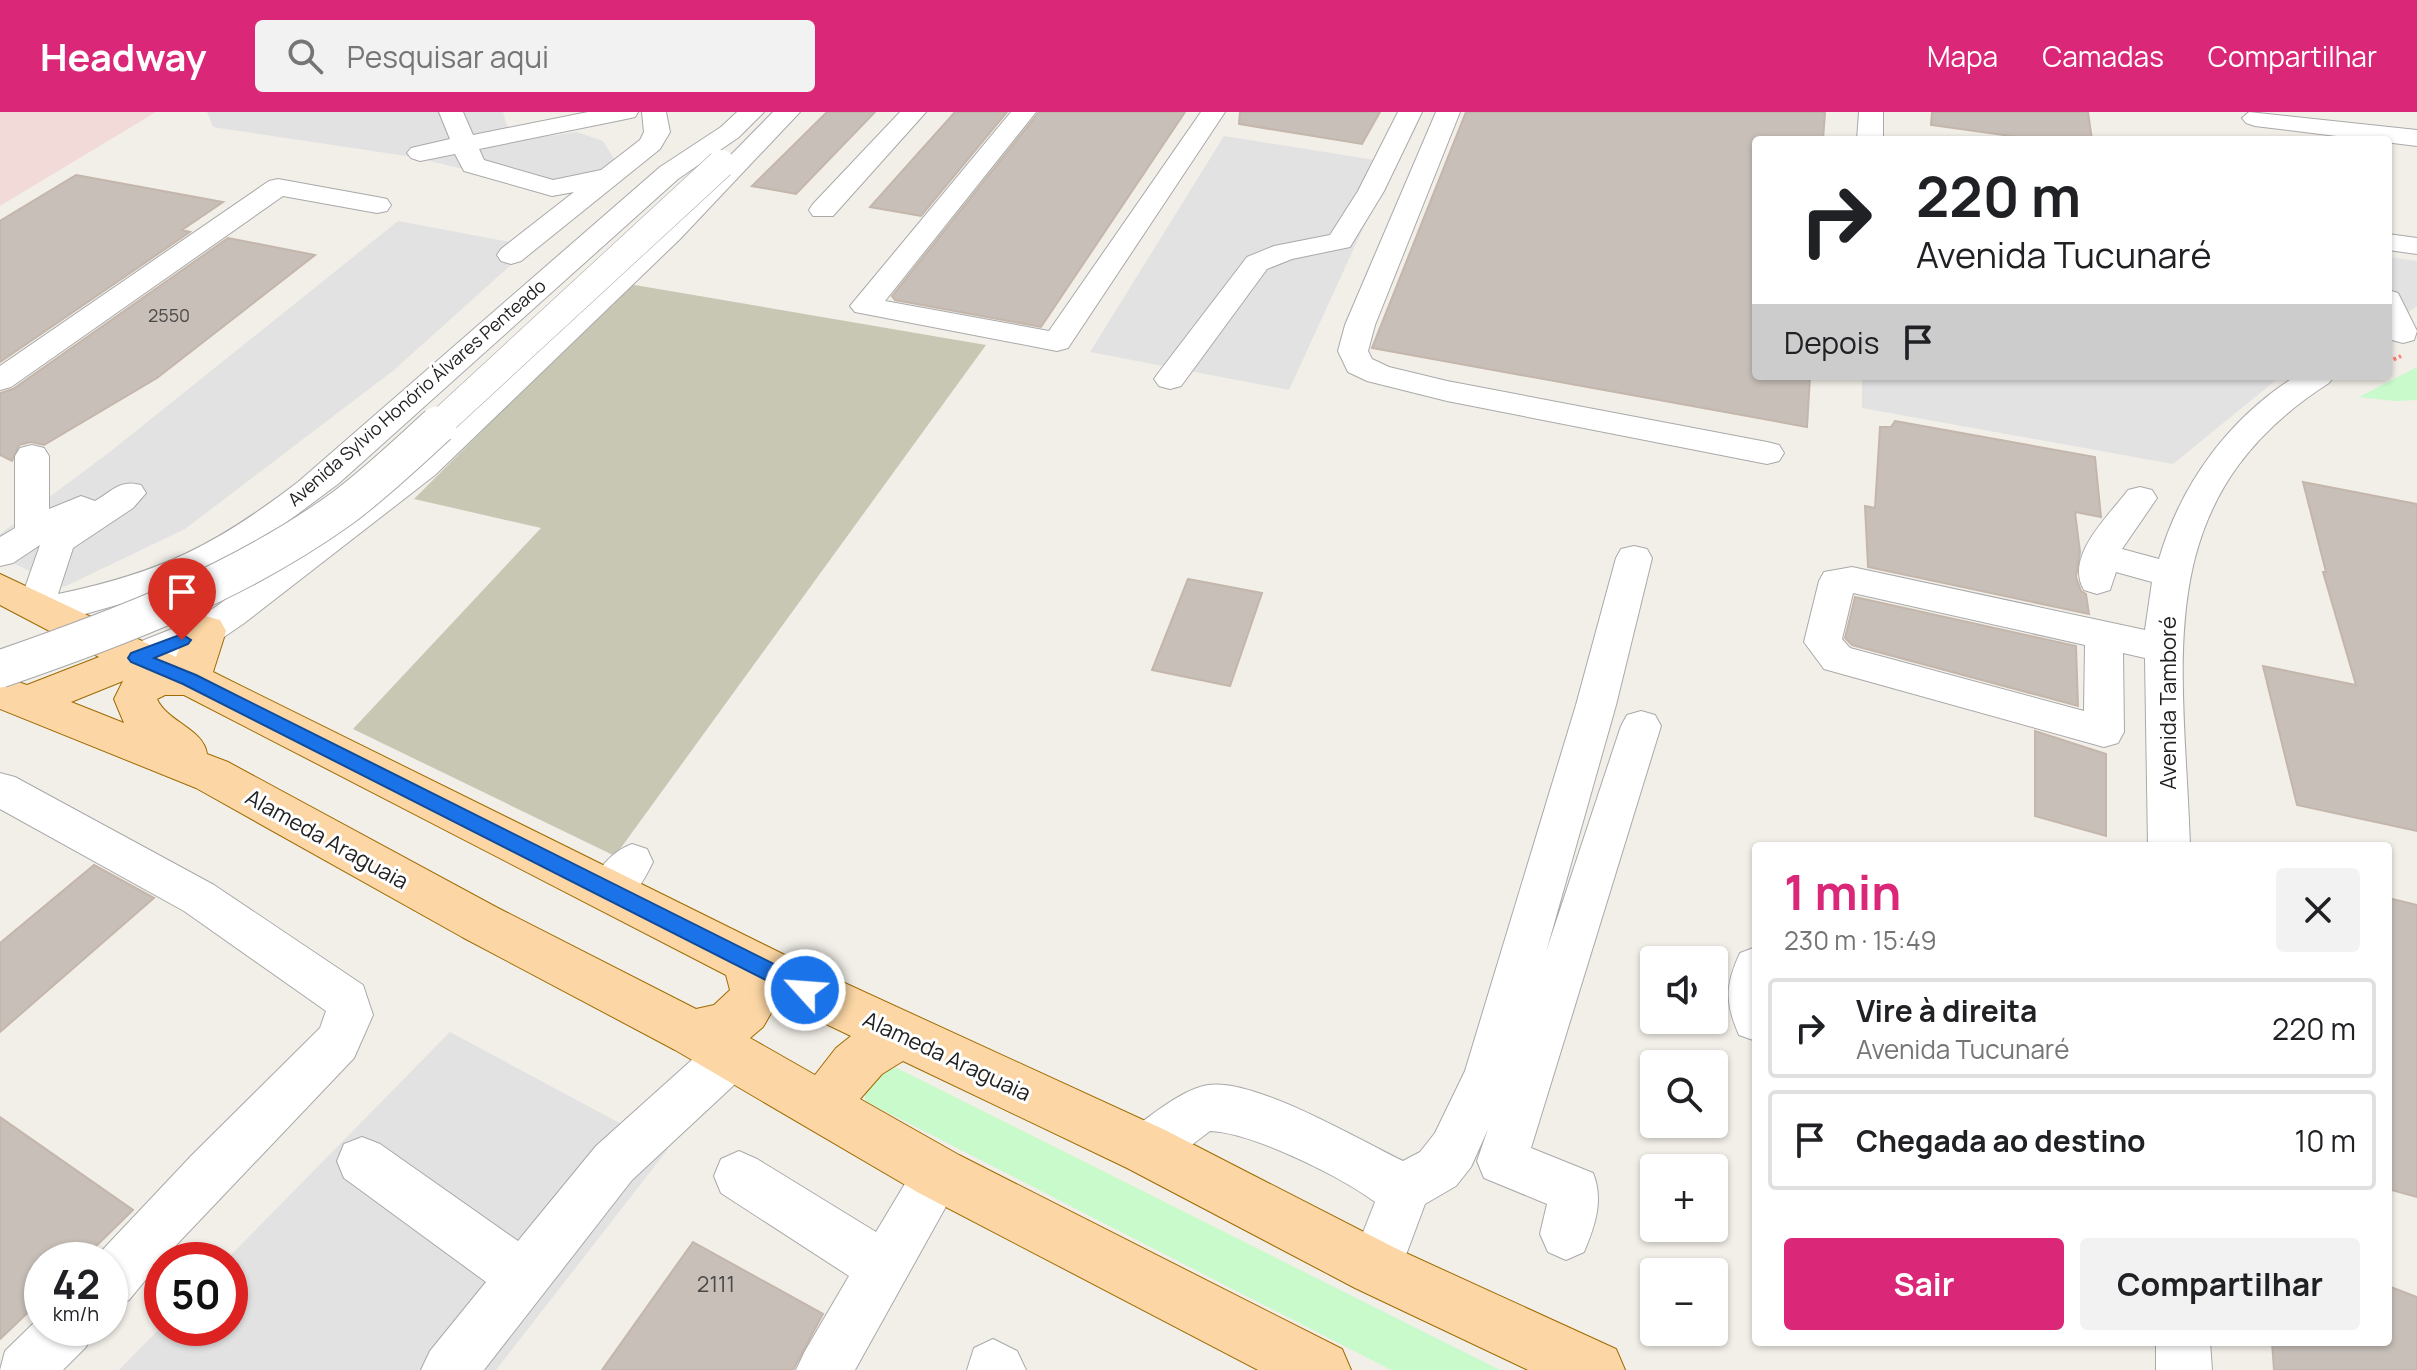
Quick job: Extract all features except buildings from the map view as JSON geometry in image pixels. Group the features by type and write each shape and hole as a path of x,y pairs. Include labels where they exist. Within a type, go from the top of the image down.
{"main road":[{"name":"Alameda Araguaia","path":"0,588 137,658 190,679 620,876 743,958 1146,1149 1375,1268 1595,1370"},
{"path":"205,631 190,679 147,683 140,688 135,699 144,719 212,775"},
{"path":"7,693 137,658"},
{"name":"Alameda Araguaia","path":"7,693 212,775 479,922 712,1044 823,1110 1287,1362"},
{"path":"712,1044 745,1011 756,994 755,982 743,958"},
{"path":"823,1110 848,1069 867,1052 901,1035"}],"street":[{"path":"451,112 473,165 504,173 556,201"},
{"path":"420,153 626,112"},
{"path":"511,255 556,201 610,177 651,144 657,132 654,112"},
{"name":"Avenida Sylvio Honório Álvares Penteado","path":"41,608 114,596 176,575 279,512 696,166 742,124 788,112"},
{"path":"823,210 914,112"},
{"path":"1024,112 865,306 1057,342 1213,112"},
{"path":"1170,379 1257,263 1284,252 1340,241 1371,191 1410,112"},
{"path":"1448,112 1360,325 1353,351 1359,365 1378,374 1447,391 1767,453"},
{"path":"1870,136 1871,112"},
{"path":"2372,131 2370,122 2417,125"},
{"path":"2257,123 2372,131 2417,138"},
{"path":"0,650 72,627 186,583 240,555 327,498 373,461 742,124"},
{"name":"Avenida Sylvio Honório Álvares Penteado","path":"137,658 205,631 423,467 670,233 742,124"},
{"path":"504,173 651,144"},
{"path":"7,693 244,571 336,513 384,475 696,166"},
{"path":"0,380 278,187 377,205"},
{"path":"2392,243 2417,246"},
{"path":"2392,316 2397,337"},
{"name":"Avenida Tamboré","path":"2169,842 2163,648 2173,575 2194,510 2221,458 2248,427 2311,380"},
{"path":"32,456 32,533"},
{"path":"326,476 388,496"},
{"path":"0,554 32,533 115,492 129,493 117,506 60,541 53,552 41,608"},
{"path":"2140,498 2098,568 2173,575"},
{"path":"1400,1191 1438,1169 1453,1150 1488,1074 1596,705 1634,558"},
{"path":"2104,635 2104,732 1837,659 1823,642 1837,581 1852,580 2104,635 2163,648"},
{"path":"2104,707 2165,723"},
{"path":"1566,1234 1575,1191 1502,1161 1641,726"},
{"path":"0,789 199,898 347,1000 350,1015 337,1043 210,1172 128,1261"},
{"path":"449,1370 712,1044"},
{"path":"1146,1149 1206,1108 1227,1107 1256,1116 1391,1182 1400,1191 1401,1201 1375,1268"},
{"path":"362,1161 465,1232 524,1279"},
{"path":"824,1370 939,1174"},
{"path":"739,1176 885,1268"},
{"path":"24,1370 49,1346"},
{"path":"2183,1346 2184,1370"}],"shaded area":[{"path":"0,112 156,112 0,206"},
{"path":"207,112 503,112 507,126 519,130 550,136 577,132 603,141 622,172 538,187 413,157 213,127"},
{"path":"1224,136 1393,163 1289,390 1090,352"},
{"path":"398,221 532,246 394,370 185,529 64,587 0,557 0,534 111,451"},
{"path":"2392,258 2417,261 2417,306 2392,324"},
{"path":"629,284 986,345 615,856 353,729 541,528 414,499"},
{"path":"1862,380 2276,380 2173,464 1862,408"},
{"path":"450,1032 668,1149 496,1370 119,1370 144,1344 248,1346 248,1242 244,1242"}],"green space":[{"path":"2417,367 2417,400 2359,397 2392,380"},
{"path":"897,1068 1500,1370 1391,1370 865,1101 865,1090 884,1070"}],"route":[{"path":"182,640 137,658 190,679 805,990"}]}
